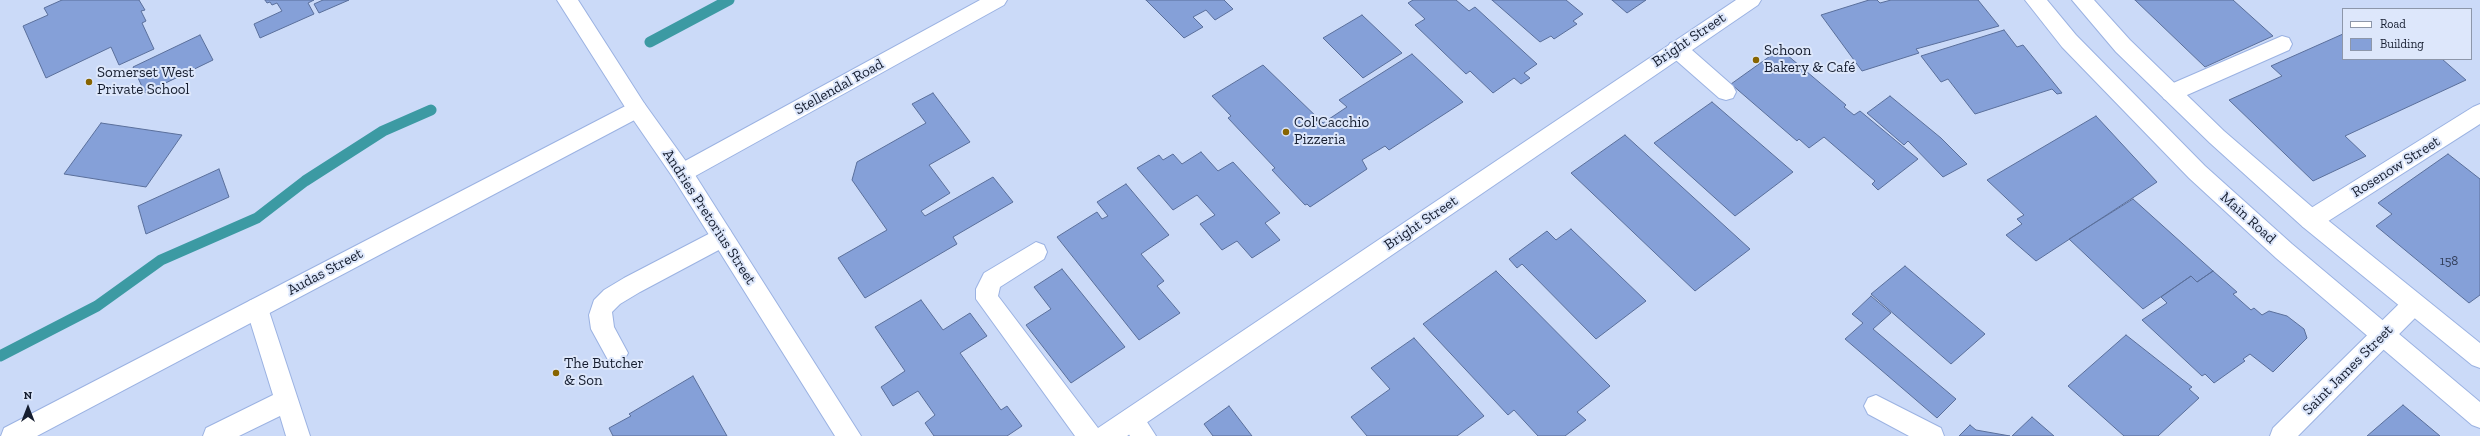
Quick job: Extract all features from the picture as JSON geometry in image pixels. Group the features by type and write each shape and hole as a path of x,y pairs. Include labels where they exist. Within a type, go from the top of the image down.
{"street":[{"name":"Andries Pretorius Street","path":"567,0 636,109 682,173 849,436"},
{"name":"Stellendal Road","path":"682,173 996,0"},
{"name":"Main Road","path":"2035,0 2069,41 2197,172 2284,251 2383,333 2480,417"},
{"path":"2082,0 2123,46 2217,137 2311,220 2480,357"},
{"name":"Bright Street","path":"1108,436 1138,428 1742,3"},
{"path":"2171,93 2282,44"},
{"path":"1677,48 1726,92"},
{"name":"Audas Street","path":"14,436 636,109"},
{"name":"Rosenow Street","path":"2311,220 2480,112"},
{"path":"616,353 603,328 600,315 602,306 612,297 632,285 722,237"},
{"path":"1036,252 992,280 987,289 987,299 1089,436"},
{"name":"Saint James Street","path":"2282,436 2383,333 2414,304"},
{"path":"257,308 298,436"},
{"path":"215,436 287,400"},
{"path":"1876,406 1932,436"}],"building":[{"path":"62,0 139,0 145,10 141,11 146,21 142,23 154,49 119,65 111,47 46,78 23,26 48,15 44,8"},
{"path":"265,0 314,0 308,3 314,14 260,38 254,24 282,11 277,3 272,5 270,2 267,3"},
{"path":"323,0 349,0 319,13 314,4"},
{"path":"1146,0 1224,0 1233,9 1215,20 1206,10 1193,17 1203,27 1184,38"},
{"path":"1413,0 1456,0 1469,11 1475,7 1537,64 1524,73 1530,78 1521,84 1514,78 1493,93 1470,71 1466,74 1415,25 1425,19 1408,3"},
{"path":"1492,0 1566,0 1583,14 1573,21 1577,24 1554,39 1551,36 1540,42"},
{"path":"1612,0 1646,0 1627,13"},
{"path":"1869,0 1877,0 1880,3 1891,0 1978,0 1999,26 1916,49 1919,53 1862,71 1821,15"},
{"path":"2135,0 2233,0 2273,36 2205,67"},
{"path":"1362,15 1402,53 1363,78 1323,38"},
{"path":"2004,30 2017,47 2023,45 2062,93 2057,94 2052,89 1975,114 1948,79 1941,82 1921,56"},
{"path":"2342,34 2342,60 2443,60 2466,80 2345,136 2366,156 2313,181 2229,100 2282,76 2271,66"},
{"path":"200,35 213,60 145,93 133,67"},
{"path":"1780,49 1846,105 1844,107 1854,115 1860,111 1918,159 1878,190 1872,184 1875,181 1824,137 1809,148 1799,139 1797,141 1731,84"},
{"path":"1412,54 1463,102 1389,150 1385,146 1362,160 1367,169 1310,207 1307,204 1305,205 1272,170 1275,168 1228,118 1231,116 1212,96 1263,65 1323,123 1347,107 1339,100"},
{"path":"933,93 970,142 929,165 950,193 921,211 925,216 993,177 1013,202 953,237 957,244 865,298 838,258 887,230 852,180 857,162 926,123 912,104"},
{"path":"1890,96 1941,138 1967,164 1943,177 1908,141 1904,145 1867,113"},
{"path":"1712,102 1793,172 1735,216 1654,143"},
{"path":"2096,116 2157,182 2036,261 2006,235 2022,224 2017,219 2024,215 1987,180"},
{"path":"101,123 182,135 146,187 64,174"},
{"path":"1625,135 1750,249 1695,291 1571,173"},
{"path":"1201,152 1218,171 1233,162 1280,213 1265,223 1280,240 1252,258 1237,241 1222,250 1200,224 1215,215 1197,195 1173,210 1137,168 1159,155 1163,160 1173,154 1182,164"},
{"path":"2448,154 2480,179 2480,295 2469,303 2376,226 2392,214 2378,203"},
{"path":"219,169 229,197 146,234 138,206"},
{"path":"1126,184 1169,235 1141,254 1164,281 1157,286 1180,313 1139,340 1057,237 1097,212 1102,219 1108,216 1097,202"},
{"path":"2133,199 2213,271 2197,282 2191,276 2143,309 2069,239"},
{"path":"1571,229 1646,301 1596,339 1522,264 1517,268 1509,259 1547,231 1556,240"},
{"path":"1905,266 1985,334 1951,364 1871,294"},
{"path":"1062,269 1125,347 1071,383 1026,325 1051,309 1034,287"},
{"path":"1496,271 1610,386 1577,412 1586,420 1565,436 1538,436 1514,410 1508,415 1423,324"},
{"path":"2213,271 2237,292 2233,294 2251,310 2254,308 2262,315 2269,311 2287,316 2304,329 2307,338 2273,372 2250,354 2243,359 2245,361 2214,383 2205,374 2202,376 2142,320 2167,303 2161,297 2191,276 2197,282"},
{"path":"1871,296 1891,313 1873,329 1956,399 1937,418 1845,339 1863,323 1852,314"},
{"path":"921,300 943,330 970,313 987,336 960,353 1001,410 1007,406 1022,426 1007,436 934,436 925,423 935,415 918,391 893,406 881,387 905,371 875,327"},
{"path":"2126,335 2192,387 2189,389 2199,398 2158,436 2124,436 2068,386"},
{"path":"1414,338 1484,416 1457,436 1367,436 1351,417 1390,389 1371,368"},
{"path":"693,376 727,436 613,436 609,428 631,416 629,414"},
{"path":"2403,405 2440,436 2367,436"},
{"path":"1229,406 1252,436 1213,436 1204,424"},
{"path":"2032,417 2054,436 2012,436"},
{"path":"1970,425 1976,430 2010,436 1959,436"}],"waterway":[{"path":"650,42 729,0"},
{"path":"0,356 97,306 161,260 257,218 305,181 383,131 431,110"}],"place":[{"name":"Schoon Bakery & Café","path":"1756,60"},
{"name":"Somerset West Private School","path":"89,82"},
{"name":"Col'Cacchio Pizzeria","path":"1286,132"},
{"name":"The Butcher & Son","path":"556,373"}]}
